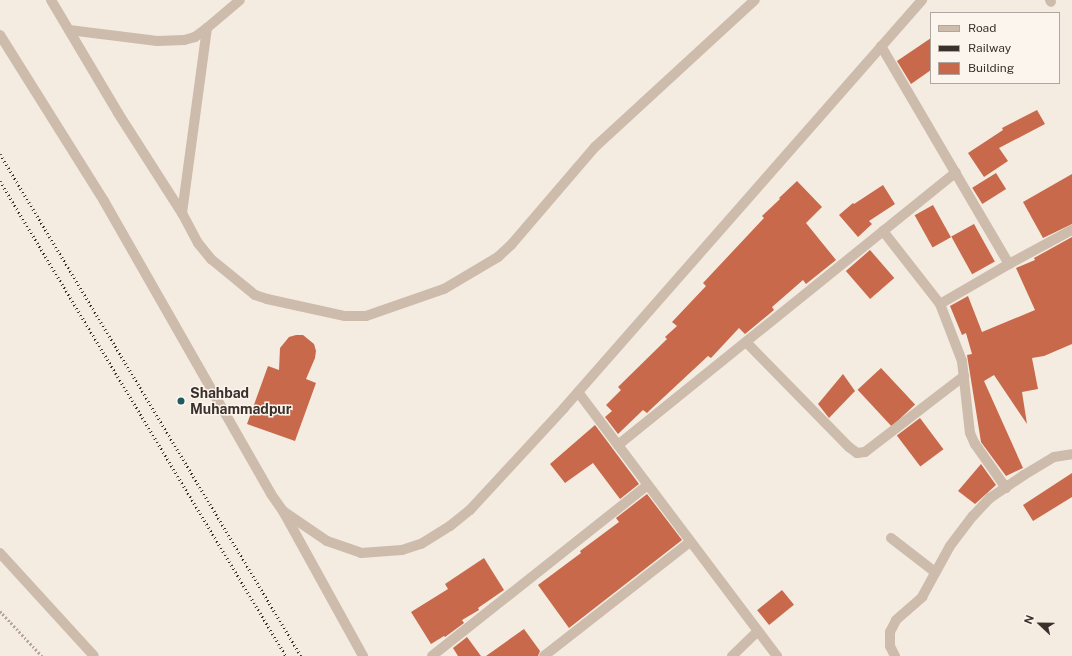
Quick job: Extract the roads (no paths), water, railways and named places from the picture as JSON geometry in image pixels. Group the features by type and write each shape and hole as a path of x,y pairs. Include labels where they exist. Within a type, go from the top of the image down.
{"street":[{"path":"51,0 118,113 182,213 198,243 212,259 246,289 267,299 345,316 366,316 444,289 498,257 595,146 755,0"},
{"path":"69,30 171,42 195,37 240,0"},
{"path":"283,511 327,540 361,553 402,550 421,544 450,526 470,510 578,392 922,0"},
{"path":"182,213 207,28"},
{"path":"0,35 104,201 271,494 283,511 363,656"},
{"path":"881,46 1009,264"},
{"path":"618,446 956,172"},
{"path":"940,304 1072,230"},
{"path":"883,231 940,304 962,361 970,433 975,444 1006,488"},
{"path":"746,342 849,447 857,453 865,452 964,376"},
{"path":"578,392 777,656"},
{"path":"895,656 890,646 890,632 896,620 922,597 950,546 973,516 990,498 1054,457 1072,454"},
{"path":"432,656 648,485"},
{"path":"891,538 936,572"},
{"path":"544,656 690,542"},
{"path":"0,553 94,656"},
{"path":"732,656 758,631"}],"railway":[{"path":"0,154 301,656"},
{"path":"0,181 286,656"}],"place":[{"name":"Shahbad Muhammadpur","path":"181,401"}]}
